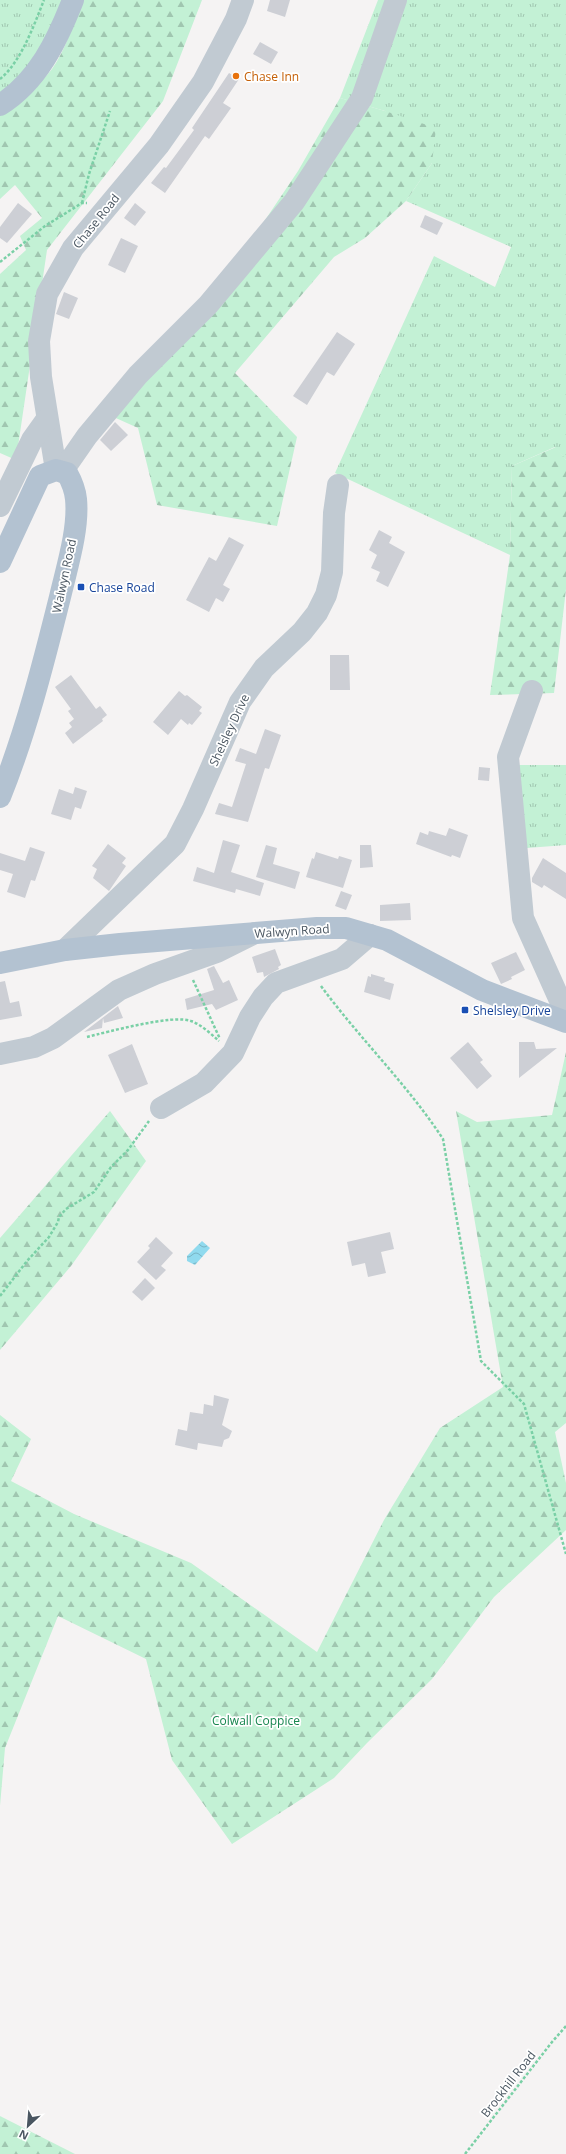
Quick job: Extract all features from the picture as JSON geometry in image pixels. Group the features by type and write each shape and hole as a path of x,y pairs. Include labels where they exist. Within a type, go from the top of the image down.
{"main road":[{"path":"0,105 16,95 43,63 58,35 73,0"},
{"path":"0,562 40,476 59,471"},
{"name":"Walwyn Road","path":"0,797 29,714 69,560 76,520 76,500 74,485 67,473 59,471"},
{"name":"Walwyn Road","path":"0,963 65,950 120,944 255,933 346,928 387,940 423,957 482,990 566,1022"}],"street":[{"name":"Chase Road","path":"59,471 41,377 39,342 47,294 73,248 111,201 160,145 203,82 236,19 243,0"},
{"path":"59,471 138,375 208,305 294,202 362,98 396,0"},
{"path":"0,506 32,440 48,419"},
{"name":"Shelsley Drive","path":"65,950 175,844 194,809 240,702 264,668 302,632 316,613 326,595 332,572 334,513 338,485"},
{"path":"532,691 508,757 523,918 566,1014"},
{"path":"0,1054 34,1047 53,1038 119,990 217,952 255,933"},
{"path":"161,1108 204,1082 232,1053 250,1017 263,997 276,983 342,959 370,934"}],"path":[{"path":"0,79 8,72 31,33 44,0"},
{"path":"82,203 89,174 110,111"},
{"path":"0,262 45,226 82,203 111,201"},
{"path":"85,1038 122,1028 158,1022 190,1020 223,1044 186,963"},
{"path":"310,971 344,1018 426,1114 443,1139 481,1361 524,1404 566,1554"},
{"path":"0,1296 27,1261 49,1238 55,1229 59,1217 66,1209 94,1192 111,1167 128,1150 148,1123 157,1116 161,1108"},
{"name":"Brockhill Road","path":"465,2154 566,2026"}],"green space":[{"path":"0,0 64,0 55,27 20,80 0,96"},
{"path":"83,0 202,0 163,101 47,250 16,460 0,453 0,274 26,250 20,236 42,218 15,185 0,199 0,113 35,87 52,69 65,45"},
{"path":"378,0 566,0 566,460 555,447 512,466 510,555 335,473 434,256 495,287 511,247 406,201 432,163 385,111 340,98"},
{"path":"340,98 436,128 432,163 406,201 365,238 334,257 235,373 297,437 277,526 157,505 138,428 98,410 243,253 298,171"},
{"path":"556,447 566,460 566,589 554,693 490,695 510,555 512,466"},
{"path":"518,765 566,765 566,845 527,848"},
{"name":"Colwall Coppice","path":"566,1052 566,1423 555,1432 566,1483 566,1530 494,1597 432,1679 334,1778 232,1844 172,1760 146,1659 58,1616 5,1748 0,1806 0,1415 31,1439 11,1481 74,1514 191,1563 317,1652 384,1520 440,1428 503,1387 456,1111 477,1122 552,1115"},
{"path":"110,1111 146,1161 71,1266 0,1350 0,1238"},
{"path":"0,2116 75,2154 0,2154"}],"water":[{"path":"202,1241 210,1248 195,1265 187,1261 187,1256"}],"building":[{"path":"270,0 290,0 285,17 267,11"},
{"path":"260,42 278,52 271,64 253,54"},
{"path":"229,73 239,79 223,103 231,108 209,139 205,136 165,193 151,183 164,167 166,168 194,130 192,128"},
{"path":"18,203 32,214 7,243 0,238 0,227"},
{"path":"135,203 146,212 135,226 124,218"},
{"path":"425,215 443,223 437,235 420,227"},
{"path":"121,238 138,246 125,273 108,265"},
{"path":"64,292 78,298 69,319 56,314"},
{"path":"337,332 355,344 334,376 327,372 307,405 293,396"},
{"path":"115,422 128,435 111,451 100,440"},
{"path":"379,530 392,537 389,543 405,552 388,587 376,581 380,572 371,568 377,555 369,550"},
{"path":"229,537 244,545 223,585 230,589 223,602 216,598 209,612 186,600 209,557 216,561"},
{"path":"330,655 349,655 350,690 330,690"},
{"path":"71,675 96,709 100,706 107,715 102,719 103,721 73,744 65,733 72,727 69,723 74,719 68,711 71,709 55,687"},
{"path":"179,691 185,696 187,695 202,707 199,711 202,713 192,725 189,723 188,725 181,719 168,735 153,722"},
{"path":"265,729 281,735 269,769 265,768 248,822 215,814 219,803 232,807 246,764 235,761 240,748 256,754"},
{"path":"479,767 490,768 489,781 478,780"},
{"path":"75,787 87,791 81,809 75,807 71,820 51,814 59,789 73,794"},
{"path":"449,828 468,835 460,858 452,855 451,857 416,844 420,832 428,835 429,831 446,836"},
{"path":"223,840 240,845 231,872 264,883 260,896 236,889 235,893 193,881 197,867 214,873"},
{"path":"108,844 126,858 122,863 126,866 109,891 93,878 97,869 92,866"},
{"path":"266,845 277,848 273,864 300,872 295,889 256,877"},
{"path":"360,845 371,845 373,867 360,868"},
{"path":"30,847 45,852 35,881 31,880 25,898 7,892 13,874 0,870 0,853 25,861"},
{"path":"316,852 338,859 339,856 352,860 343,888 306,877 312,858 314,859"},
{"path":"543,858 566,873 566,899 544,885 542,888 532,882 532,878"},
{"path":"341,891 352,895 346,910 335,906"},
{"path":"410,903 411,920 380,921 380,905"},
{"path":"275,949 281,965 278,967 279,969 264,977 263,972 257,973 252,957"},
{"path":"516,952 525,970 511,977 512,979 501,984 491,963"},
{"path":"214,966 223,983 229,980 238,1000 216,1010 212,1004 187,1010 185,999 214,990 207,969"},
{"path":"371,974 385,978 384,981 394,984 390,1000 364,992 368,976 371,977"},
{"path":"5,981 10,1003 19,1001 22,1016 0,1020 0,982"},
{"path":"118,1006 123,1018 104,1023 103,1018 102,1028 84,1032"},
{"path":"468,1042 483,1060 480,1062 492,1076 477,1089 450,1058"},
{"path":"519,1042 534,1042 536,1049 557,1048 519,1078"},
{"path":"132,1044 148,1084 125,1093 108,1055"},
{"path":"390,1232 394,1249 381,1252 386,1273 368,1277 365,1263 352,1266 347,1242"},
{"path":"156,1237 173,1253 161,1266 166,1270 156,1280 137,1262 150,1248 148,1246"},
{"path":"145,1278 155,1288 142,1301 132,1292"},
{"path":"214,1395 229,1399 222,1425 232,1431 229,1438 224,1440 222,1447 198,1443 197,1450 175,1445 178,1429 187,1431 190,1412 203,1414 204,1404 213,1406"}],"place":[{"name":"Chase Inn","path":"236,76"},
{"name":"Chase Road","path":"81,587"},
{"name":"Shelsley Drive","path":"465,1010"}]}
